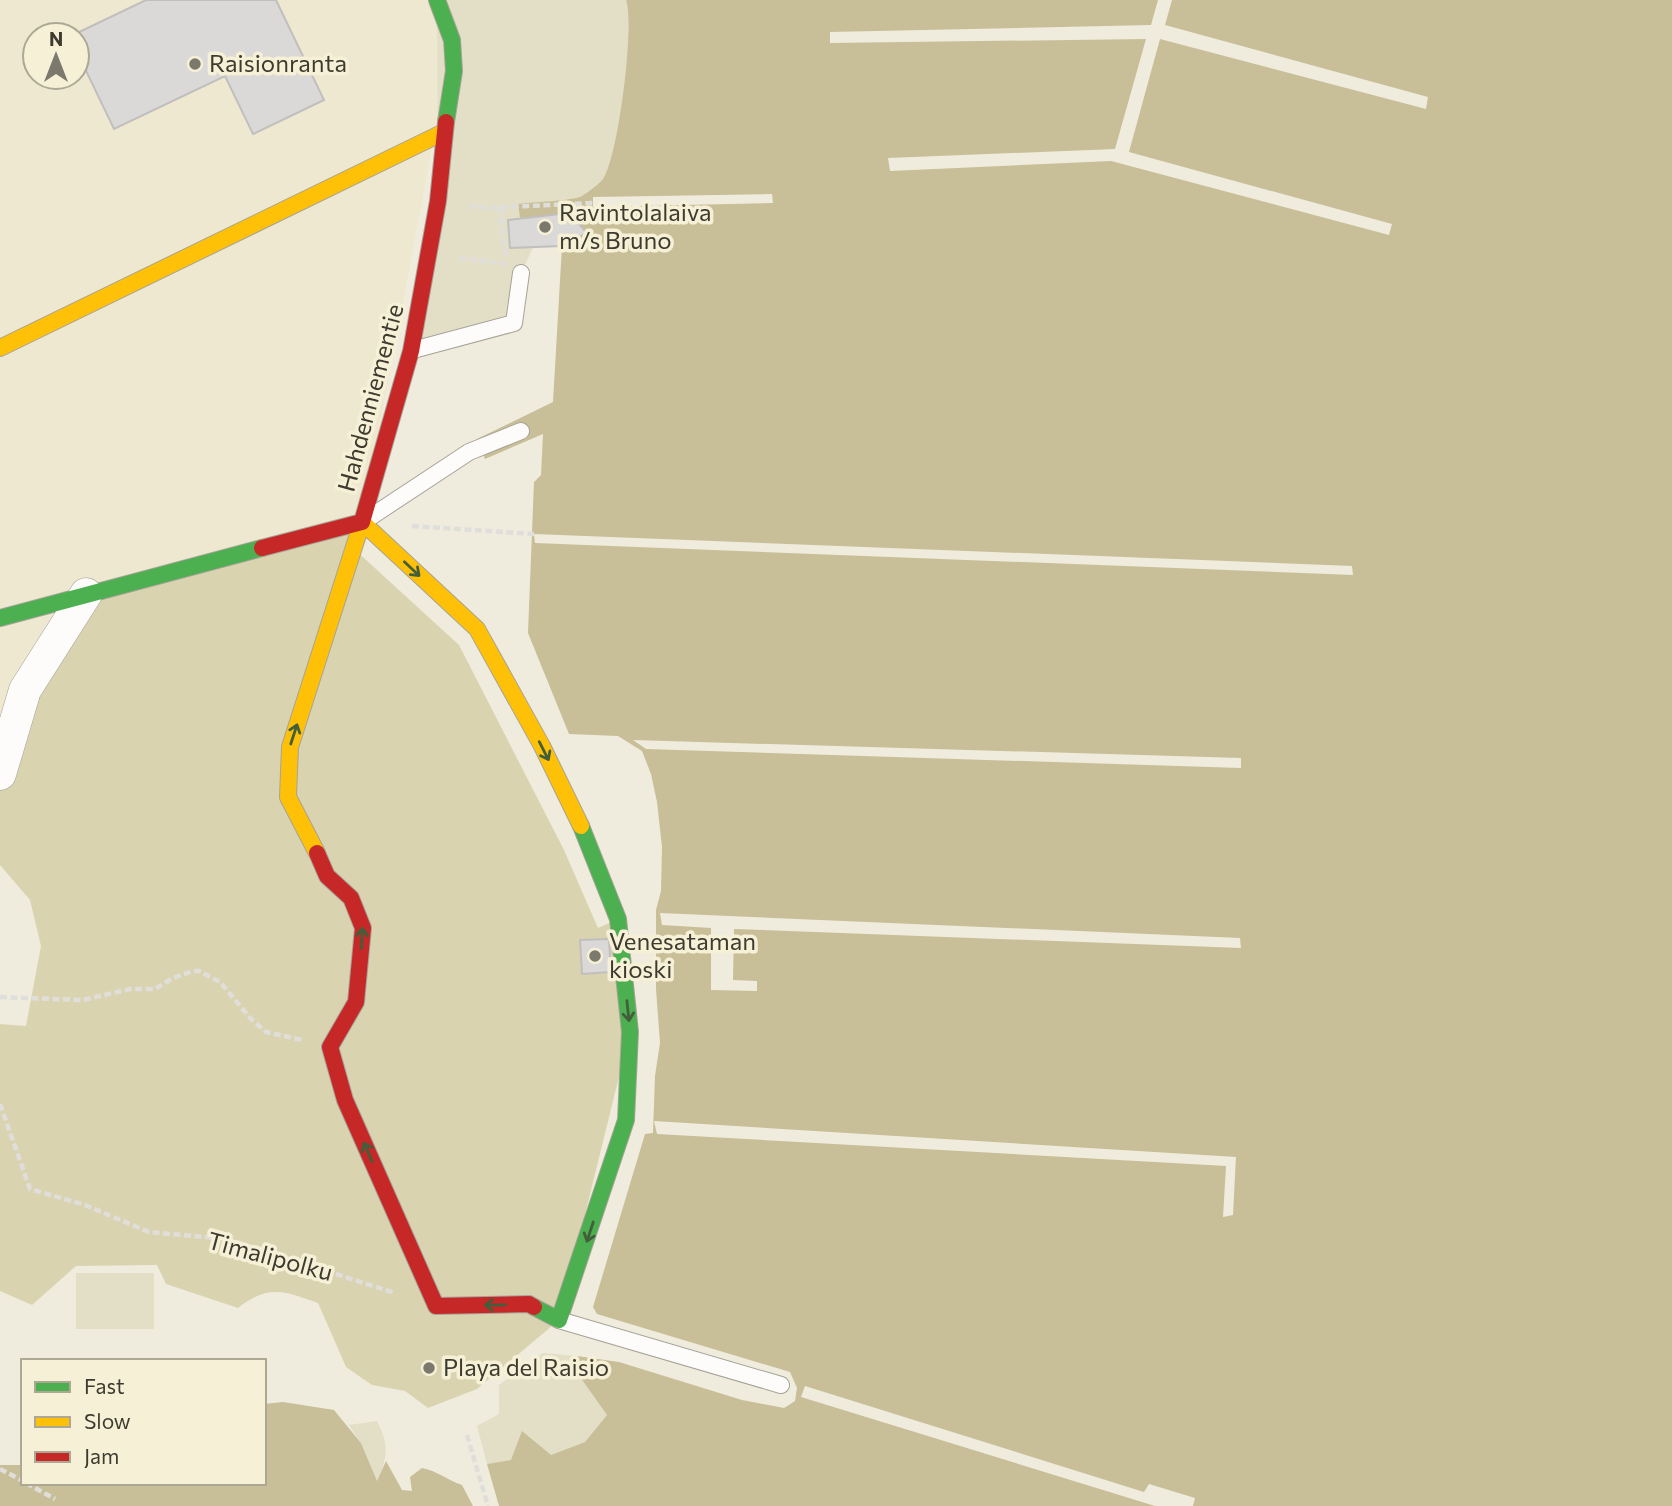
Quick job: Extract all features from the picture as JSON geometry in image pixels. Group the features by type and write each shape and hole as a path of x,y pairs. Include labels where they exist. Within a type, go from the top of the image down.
{"street":[{"name":"Hahdenniementie","path":"0,618 362,522 411,351 438,201 444,132 454,71 452,40 437,0"},
{"path":"0,348 444,132"},
{"path":"362,522 477,629 542,746 584,831 618,919 631,1032 626,1120 559,1320 528,1304 436,1306 345,1100 330,1046 356,1002 363,928 351,898 327,876 312,840 288,797 290,747 362,522"},
{"path":"0,774 25,691 86,594"}],"lane":[{"path":"411,351 514,323 521,273"},
{"path":"362,522 469,452 521,431"},
{"path":"559,1320 781,1385"}],"path":[{"path":"438,201 487,208 593,203"},
{"path":"500,207 507,264"},
{"path":"428,255 507,264 521,273"},
{"path":"362,522 534,534"},
{"path":"0,997 83,1000 130,989 155,989 173,978 200,971 220,982 251,1019 266,1032 330,1046"},
{"name":"Timalipolku","path":"0,1104 4,1109 30,1189 85,1205 149,1232 227,1239 436,1306"},
{"path":"467,1435 488,1506"},
{"path":"0,1469 21,1480"},
{"path":"30,1485 55,1499"}],"shaded area":[{"path":"0,0 437,0 452,40 362,522 0,774"},
{"path":"437,0 626,0 627,62 614,146 603,179 577,198 519,204 521,231 541,231 521,273 514,323 411,351 438,201"},
{"path":"626,0 1672,0 1672,1506 499,1506 487,1464 511,1460 522,1431 551,1455 585,1442 607,1415 580,1377 577,1356 619,1362 742,1400 784,1408 795,1401 797,1388 790,1372 597,1314 593,1307 645,1134 653,1133 655,1076 660,1043 656,989 656,910 661,891 662,847 657,802 651,774 642,751 618,736 569,734 528,633 534,482 541,475 543,434 485,459 477,439 553,402 562,246 587,233 569,213 520,218 518,204 577,198 603,179 614,146 624,91 628,36"},
{"path":"362,522 353,548 459,645 564,850 598,928 618,919 630,1032 559,1320 477,1389 428,1408 405,1391 372,1385 346,1367 318,1303 296,1295 277,1292 259,1295 238,1308 166,1284 157,1265 76,1266 32,1305 0,1291 0,1024 26,1026 41,946 30,900 0,865 0,774 86,594"},
{"path":"76,1273 154,1273 154,1329 76,1329"},
{"path":"543,1353 577,1356 580,1377 607,1415 585,1442 551,1455 487,1464 477,1426 499,1414 499,1385"},
{"path":"283,1402 334,1410 361,1443 377,1481 386,1461 402,1490 412,1491 410,1477 422,1468 428,1469 462,1485 473,1506 0,1506 0,1465 21,1465 21,1485 266,1485 266,1404"},
{"path":"377,1421 386,1452 377,1482 361,1443 349,1425"}],"pier":[{"path":"1158,0 1172,0 1165,25 1428,97 1426,109 1160,39 1129,152 1392,224 1389,235 1111,161 890,171 888,158 1115,149 1146,39 830,43 830,32 1151,25"},
{"path":"772,194 773,203 593,207 593,197"},
{"path":"534,534 1352,566 1353,575 535,543"},
{"path":"633,740 1241,758 1241,768 646,749"},
{"path":"660,913 1240,938 1241,948 734,929 733,980 757,981 757,991 711,990 711,928 662,925"},
{"path":"654,1121 1236,1157 1233,1215 1223,1217 1226,1166 657,1134"},
{"path":"805,1386 1144,1492 1149,1484 1195,1498 1193,1506 1155,1506 801,1397"}],"building":[{"name":"Raisionranta","path":"146,0 276,0 324,100 253,134 225,76 114,129 91,81 91,26"},
{"name":"Ravintolalaiva m/s Bruno","path":"569,213 587,233 562,246 510,248 508,220"},
{"name":"Venesataman kioski","path":"609,939 611,972 582,974 580,940"}],"traffic: fast":[{"path":"437,0 452,40 454,71 446,122"},
{"path":"0,618 262,548"},
{"path":"534,1307 559,1320 626,1120 630,1032 618,919 581,826"}],"traffic: slow":[{"path":"0,348 444,132"},
{"path":"362,522 477,629 542,746 581,826"},
{"path":"317,853 288,797 290,747 362,522"}],"traffic: jam":[{"path":"262,548 362,522 411,351 438,201 446,122"},
{"path":"317,853 327,876 351,898 363,928 356,1002 330,1047 345,1100 436,1306 529,1304 534,1307"}],"place":[{"name":"Raisionranta","path":"195,64"},
{"name":"Ravintolalaiva m/s Bruno","path":"545,227"},
{"name":"Venesataman kioski","path":"595,956"},
{"name":"Playa del Raisio","path":"429,1368"}]}
